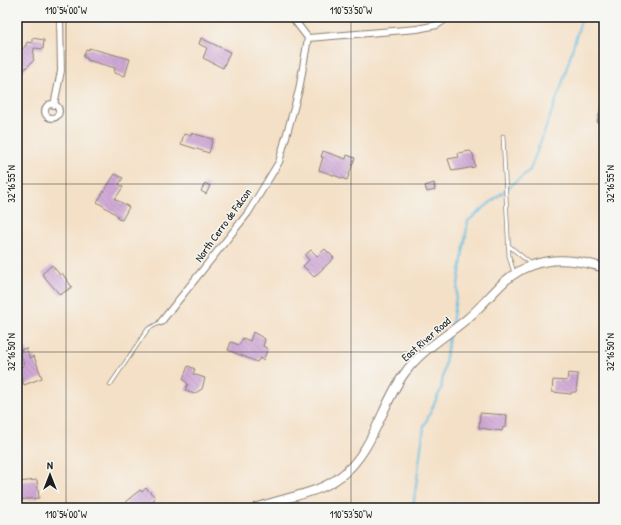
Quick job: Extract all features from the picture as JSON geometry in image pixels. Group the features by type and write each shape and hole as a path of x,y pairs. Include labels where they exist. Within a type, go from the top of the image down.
{"street":[{"path":"54,105 60,71 60,17"},
{"path":"292,17 308,38 417,30 437,25 449,17"},
{"name":"North Cerro de Falcon","path":"161,322 248,213 279,162 299,90 308,38"},
{"name":"East River Road","path":"256,508 322,487 341,476 363,452 383,410 404,373 418,358 468,318 514,273 531,264 558,259 604,268"}],"lane":[{"path":"502,136 508,245 509,256 514,273"},
{"path":"508,245 531,264"},
{"path":"110,385 148,329 161,322"}],"building":[{"path":"32,38 44,40 43,49 34,48 34,60 22,72 17,68 17,47 21,51 27,42 32,43"},
{"path":"201,38 230,52 223,68 203,58 207,48 199,44"},
{"path":"89,48 130,59 125,76 114,73 115,68 87,60 87,58 83,57 86,49 89,50"},
{"path":"604,103 604,126 597,122"},
{"path":"191,133 213,139 209,153 181,144 184,134 191,135"},
{"path":"323,151 346,159 347,155 355,158 347,180 319,170 323,157 321,157"},
{"path":"470,151 473,154 475,167 452,171 448,159 459,157 458,153"},
{"path":"115,174 123,178 119,184 123,187 115,199 129,207 122,220 118,219 117,215 97,202"},
{"path":"205,183 210,186 206,194 201,191"},
{"path":"434,183 435,190 427,192 425,186"},
{"path":"325,249 334,258 314,277 303,266 309,260 305,255 311,250 317,256"},
{"path":"52,265 60,275 62,273 72,287 60,295 42,274"},
{"path":"253,332 265,339 263,346 268,349 263,360 260,358 257,362 228,350 231,342 239,345 243,338 250,341"},
{"path":"26,348 30,358 34,356 42,378 24,385 18,368 24,366 20,350"},
{"path":"188,366 195,369 193,374 205,378 202,389 194,394 185,390 188,384 183,379"},
{"path":"568,373 578,374 576,392 572,392 571,394 552,392 553,380 567,381"},
{"path":"480,413 507,415 506,428 503,427 502,431 479,428"},
{"path":"37,480 39,498 17,500 18,482"},
{"path":"146,488 155,497 154,500 144,508 131,508 125,502 140,490 142,492"}],"waterway":[{"path":"451,329 468,221 530,170 561,87 582,17"},
{"path":"413,508 424,426 441,389 449,337"}]}
